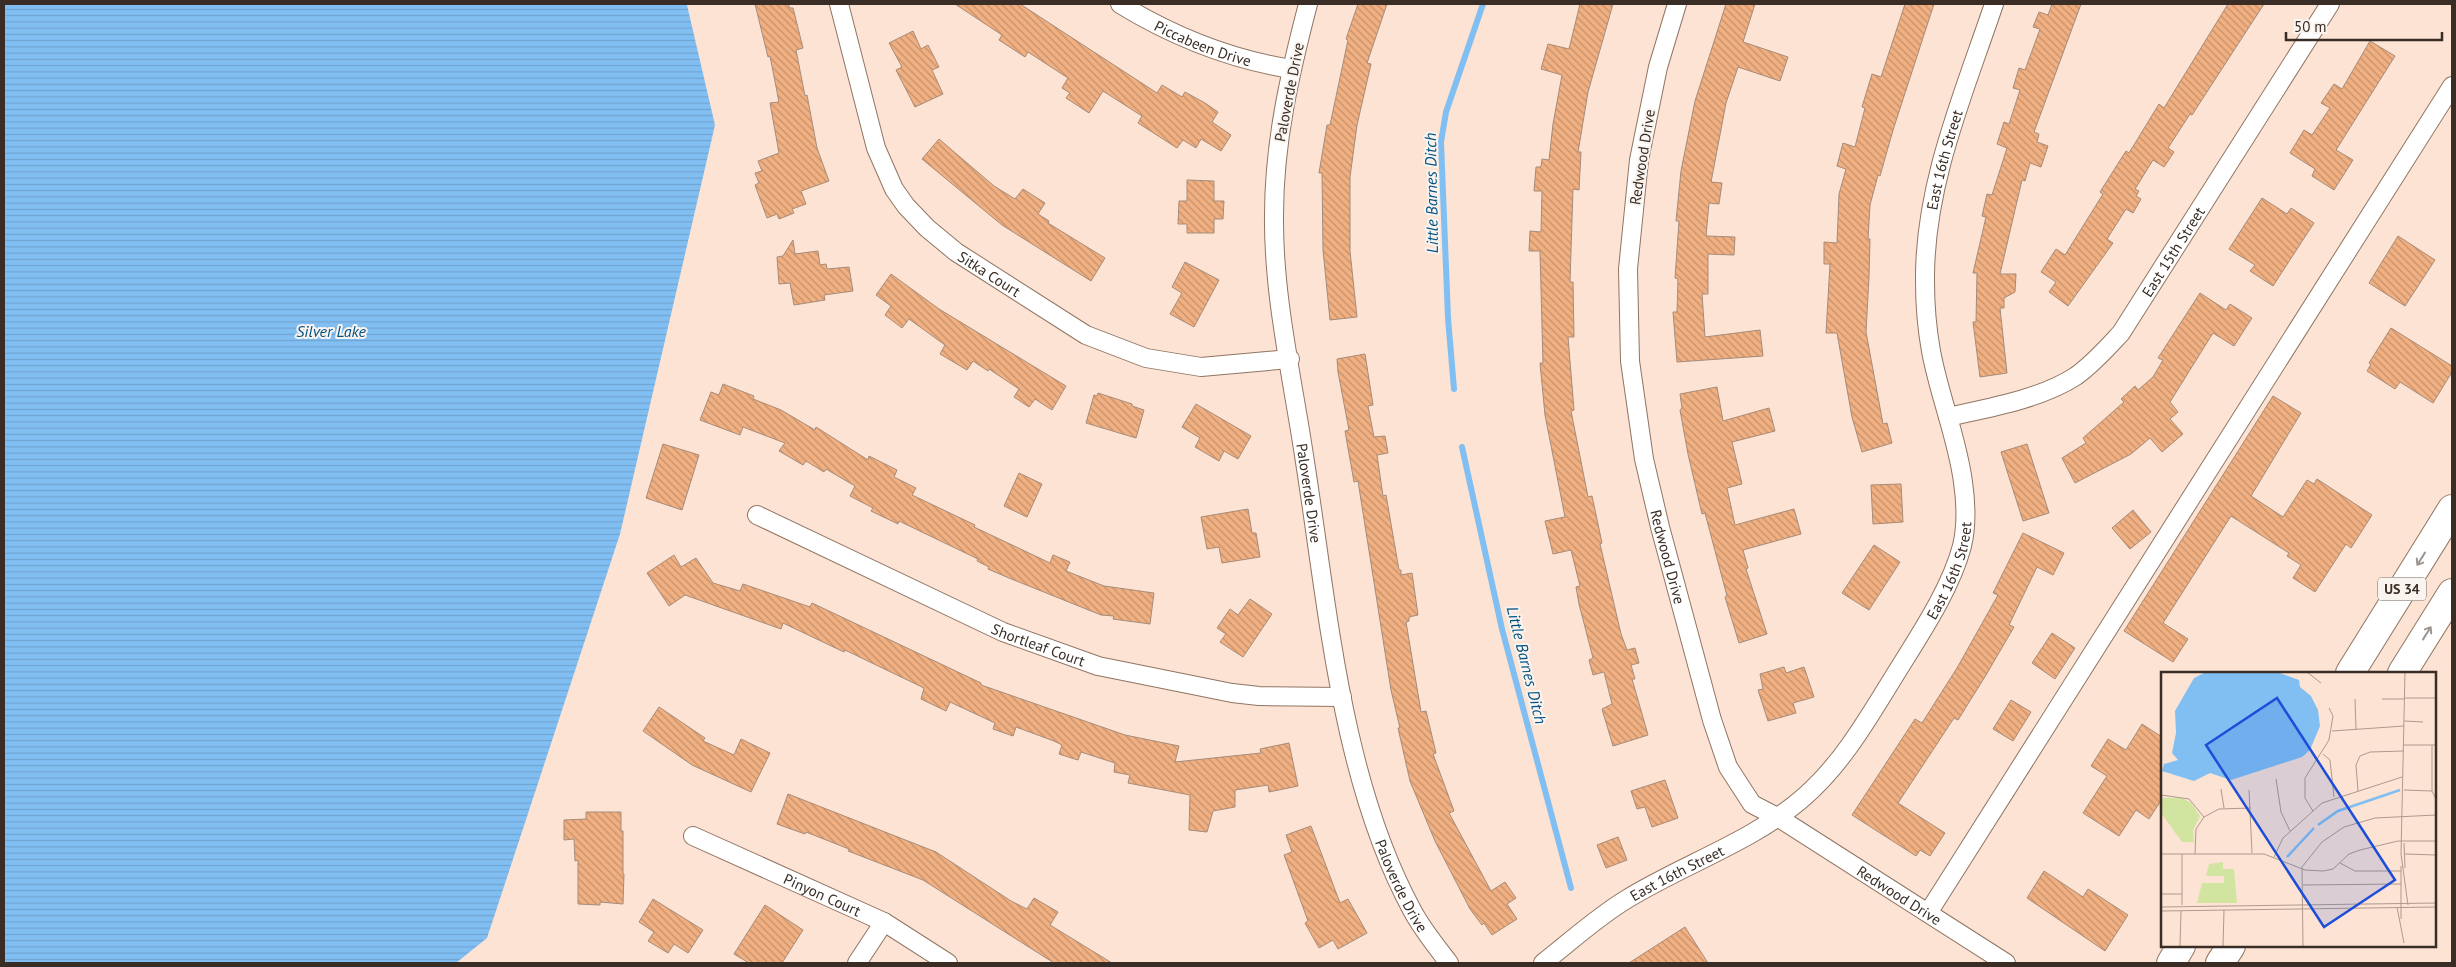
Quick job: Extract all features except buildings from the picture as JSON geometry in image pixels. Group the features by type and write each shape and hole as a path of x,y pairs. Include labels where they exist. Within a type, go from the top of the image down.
{"highway":[{"name":"US 34","path":"2351,672 2452,509"},
{"name":"US 34","path":"2403,672 2452,593"},
{"path":"2171,963 2180,947"},
{"path":"2220,963 2230,947"}],"street":[{"name":"Sitka Court","path":"839,4 876,148 894,190 927,228 956,252 1086,335 1146,358 1200,367 1290,359"},
{"name":"Piccabeen Drive","path":"1120,4 1156,26 1227,54 1261,64 1291,69"},
{"name":"Paloverde Drive","path":"1308,4 1291,69 1276,160 1274,216 1278,288 1342,697 1366,803 1412,910 1449,963"},
{"name":"Redwood Drive","path":"1677,4 1658,67 1639,160 1628,269 1630,361 1644,459 1660,526 1728,767 1752,804 1779,818 2006,963"},
{"name":"East 16th Street","path":"1543,963 1624,900 1779,818 1827,775 1857,736 1925,626 1951,575 1961,549 1966,519 1963,482 1931,349 1925,282 1928,216 1946,149 1994,4"},
{"name":"East 15th Street","path":"1948,417 2004,404 2046,390 2075,376 2121,333 2330,4"},
{"path":"1928,913 2452,86"},
{"name":"Shortleaf Court","path":"758,515 1003,632 1098,666 1232,693 1259,696 1342,697"},
{"name":"Pinyon Court","path":"693,836 884,922 948,963"},
{"path":"857,963 884,922"}],"water":[{"name":"Silver Lake","path":"4,4 687,5 715,125 620,534 487,938 456,963 4,963"}],"waterway":[{"name":"Little Barnes Ditch","path":"1454,389 1448,318 1441,142 1446,112 1483,4"},
{"name":"Little Barnes Ditch","path":"1462,447 1502,629 1571,888"}]}
